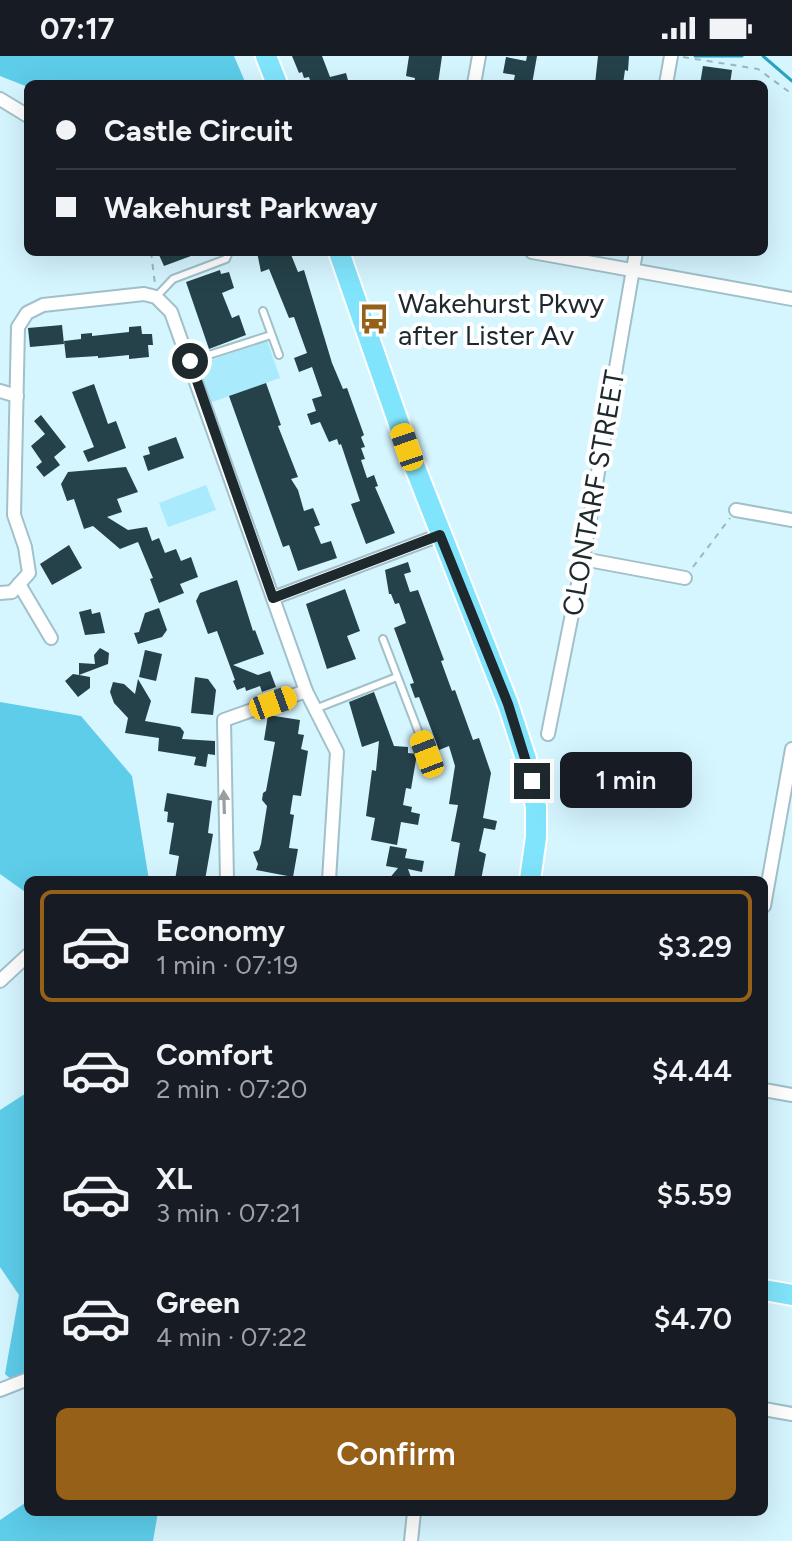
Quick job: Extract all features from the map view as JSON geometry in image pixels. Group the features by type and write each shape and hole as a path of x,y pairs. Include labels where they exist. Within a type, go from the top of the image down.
{"main road":[{"path":"266,56 275,80"},
{"path":"340,256 440,535 508,704 526,759 536,807 531,876"},
{"path":"768,1291 792,1295"}],"street":[{"path":"475,80 479,56"},
{"path":"667,80 671,56"},
{"path":"0,99 24,114"},
{"path":"554,256 792,299"},
{"name":"CLONTARF STREET","path":"548,734 583,559 635,256"},
{"path":"0,593 12,592 29,573 25,547 14,515 18,327 27,313 43,305 144,294 156,297 171,312 306,691 337,752 329,876"},
{"path":"0,391 17,396"},
{"path":"736,510 792,520"},
{"path":"273,598 440,535"},
{"path":"583,559 685,578"},
{"path":"19,584 51,638"},
{"path":"227,876 224,720 306,691"},
{"path":"768,884 792,749"},
{"path":"0,981 24,959"},
{"path":"768,1091 792,1095"},
{"path":"0,1390 24,1381"},
{"path":"768,1410 792,1414"},
{"path":"410,1516 411,1541"}],"lane":[{"path":"156,297 173,279 227,256"},
{"path":"263,311 279,355"},
{"path":"190,361 271,335"},
{"path":"383,639 427,754"},
{"path":"315,709 397,677"}],"path":[{"path":"681,57 758,69 792,94"},
{"path":"151,256 156,297"},
{"path":"685,578 736,510"}],"shaded area":[{"path":"0,56 234,56 244,80 24,80 24,85 0,76"},
{"path":"267,340 280,378 204,405 192,367"},
{"path":"206,485 216,510 168,527 159,503"},
{"path":"0,702 81,716 132,776 148,876 24,876 24,891 0,874"},
{"path":"24,1095 24,1376 12,1380 5,1374 19,1295 0,1267 0,1110"},
{"path":"24,1504 24,1516 157,1516 153,1541 0,1541 0,1520"}],"building":[{"path":"292,56 322,56 330,77 346,73 348,80 310,80 309,77 304,78 302,72 299,73"},
{"path":"409,56 442,56 439,80 415,80 406,76"},
{"path":"527,56 537,56 533,80 514,80 515,75 503,73 506,57 526,61"},
{"path":"598,56 629,56 624,80 595,80"},
{"path":"703,66 732,70 731,80 701,80"},
{"path":"159,256 191,256 164,266"},
{"path":"258,256 292,256 298,272 304,270 332,363 343,389 347,388 364,435 361,437 365,447 361,448 365,459 361,460 367,478 374,475 378,486 375,487 395,533 366,544 351,504 360,501 341,444 337,439 329,442 320,422 311,425 307,414 316,411 312,399 322,396 312,367 299,372 294,358 307,353 294,317 289,318 269,269 261,272"},
{"path":"220,270 221,274 229,272 234,288 222,293 232,318 239,315 246,335 209,349 186,282"},
{"path":"62,325 64,344 30,347 28,328"},
{"path":"141,326 142,334 152,334 153,345 148,345 149,357 66,358 64,341 81,339 81,334 92,333 92,336 129,332 129,327"},
{"path":"266,383 281,425 278,426 298,477 291,479 304,511 313,508 320,525 314,527 321,544 331,541 337,558 298,571 289,545 283,547 229,396"},
{"path":"94,384 108,424 116,421 126,448 88,462 83,451 94,447 72,392"},
{"path":"41,415 66,447 54,457 60,465 44,477 36,467 42,462 31,446 45,434 34,421"},
{"path":"176,437 184,458 148,471 143,456 150,454 148,447"},
{"path":"126,467 138,492 117,499 122,512 107,517 128,530 147,527 152,541 159,538 165,553 176,549 181,561 191,557 198,577 180,584 184,593 159,603 150,579 153,578 138,542 120,549 93,526 84,529 74,499 67,501 61,484 68,472"},
{"path":"69,545 82,568 52,585 40,564"},
{"path":"408,562 411,572 404,574 410,592 418,590 452,691 455,690 473,740 479,738 491,773 483,818 497,821 495,830 484,828 479,851 486,854 482,876 454,876 460,843 451,841 458,805 449,804 455,766 449,746 439,750 419,697 415,698 410,684 414,683 394,628 406,623 399,603 395,604 389,594 385,570"},
{"path":"237,580 253,631 264,654 233,665 258,675 270,671 276,687 262,692 260,686 246,691 245,687 237,690 217,631 208,634 196,601 200,593"},
{"path":"345,589 360,631 347,636 356,659 327,669 306,604"},
{"path":"159,608 167,630 162,637 138,644 134,633 139,632 145,613"},
{"path":"91,609 92,614 100,612 105,633 85,635 79,612"},
{"path":"100,648 109,653 108,664 79,675 79,663 95,664 94,655"},
{"path":"145,650 162,654 156,681 139,677"},
{"path":"73,674 90,677 90,688 78,697 65,681"},
{"path":"195,677 208,679 216,690 213,715 191,713"},
{"path":"138,679 151,701 145,721 180,727 184,732 182,739 215,741 215,755 208,754 206,767 194,765 196,757 158,751 159,738 125,733 128,718 114,703 110,692 113,682 124,684 135,694"},
{"path":"374,692 394,746 408,747 408,753 417,754 411,789 406,788 403,805 412,807 411,812 420,814 418,825 401,822 397,845 371,840 375,818 366,816 379,741 362,747 349,702"},
{"path":"268,715 300,720 298,734 304,735 301,749 308,751 301,796 293,795 290,814 294,815 289,848 298,849 293,876 256,870 258,864 253,852 259,850 261,844 267,806 262,800 275,742 264,740"},
{"path":"167,793 212,801 208,833 213,834 206,876 176,876 179,856 169,854 174,823 167,822 168,812 164,811"},
{"path":"390,846 407,849 405,858 424,861 422,872 408,869 411,876 391,876 398,868 386,866"}],"waterway":[{"path":"695,56 742,56"},
{"path":"763,56 792,81"}],"place":[{"name":"Wakehurst Pkwy after Lister Av","path":"374,319"}],"route":[{"path":"190,361 273,598 440,535 508,704 532,781"}]}
